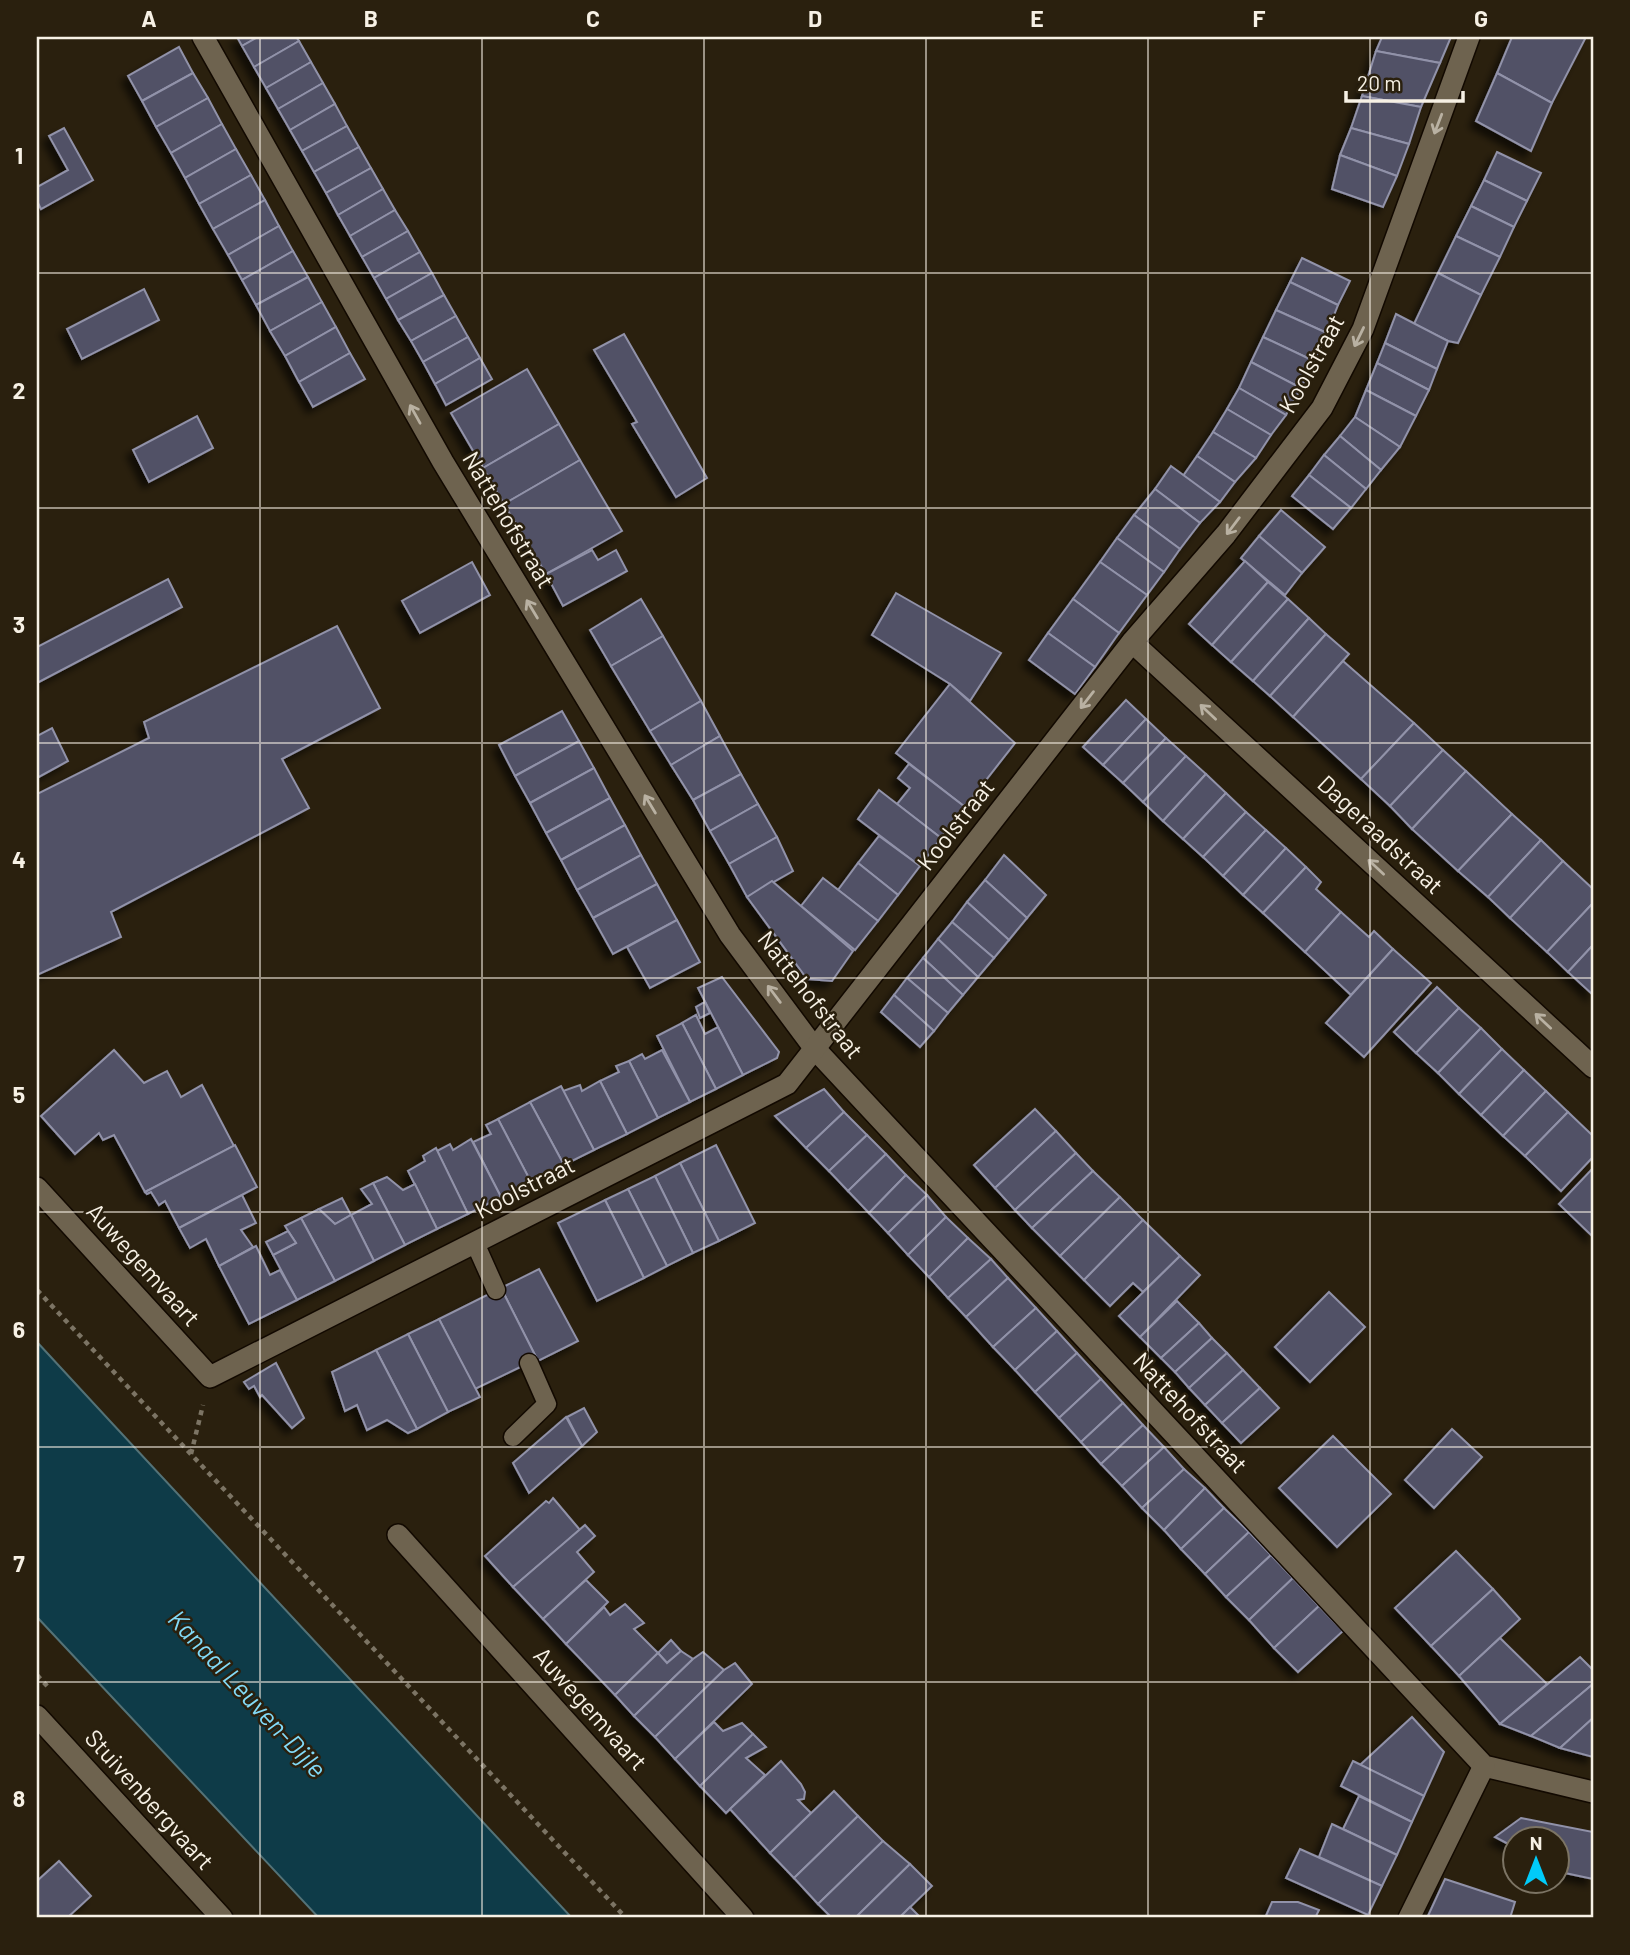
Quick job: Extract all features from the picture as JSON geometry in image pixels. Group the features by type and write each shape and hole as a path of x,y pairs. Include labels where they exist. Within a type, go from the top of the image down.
{"street":[{"name":"Nattehofstraat","path":"203,37 457,486 730,935 815,1049 1484,1766"},
{"name":"Koolstraat","path":"210,1377 787,1084 1132,642 1226,534 1322,408 1363,329 1469,37"},
{"name":"Dageraadstraat","path":"1132,642 1593,1067"},
{"name":"Auwegemvaart","path":"37,1188 210,1377"},
{"name":"Auwegemvaart","path":"398,1535 743,1918"},
{"name":"Stuivenbergvaart","path":"37,1716 222,1918"},
{"path":"1409,1918 1484,1766 1593,1792"}],"lane":[{"path":"475,1243 496,1290"},
{"path":"513,1437 547,1405 529,1363"}],"path":[{"path":"37,1290 626,1918"},
{"path":"190,1455 210,1377"}],"water":[{"name":"Kanaal Leuven-Dijle","path":"37,1342 572,1918 319,1918 37,1617"}],"building":[{"path":"237,37 258,37 242,46"},
{"path":"258,37 296,37 299,41 254,67 242,46"},
{"path":"1382,37 1451,37 1440,63 1376,51"},
{"path":"1512,37 1586,37 1552,103 1497,73"},
{"path":"299,41 311,62 266,88 254,67"},
{"path":"179,47 193,73 142,101 128,76"},
{"path":"1376,51 1440,63 1421,107 1362,96"},
{"path":"311,62 323,83 278,109 266,88"},
{"path":"193,73 208,98 156,127 142,101"},
{"path":"1497,73 1552,103 1531,151 1476,121"},
{"path":"323,83 335,104 290,130 278,109"},
{"path":"1362,96 1421,107 1409,144 1351,128"},
{"path":"208,98 222,124 171,153 156,127"},
{"path":"335,104 347,126 302,151 290,130"},
{"path":"222,124 236,149 185,178 171,153"},
{"path":"347,126 359,147 314,172 302,151"},
{"path":"64,128 93,180 41,209 37,201 37,187 68,170 49,136"},
{"path":"1351,128 1409,144 1397,176 1340,155"},
{"path":"359,147 371,168 326,193 314,172"},
{"path":"236,149 251,175 199,204 185,178"},
{"path":"1497,152 1541,173 1527,201 1484,180"},
{"path":"1340,155 1397,176 1383,207 1332,189"},
{"path":"371,168 383,189 338,215 326,193"},
{"path":"251,175 265,200 213,229 199,204"},
{"path":"1484,180 1527,201 1514,227 1471,206"},
{"path":"383,189 395,210 350,236 338,215"},
{"path":"265,200 279,226 228,255 213,229"},
{"path":"1471,206 1514,227 1500,257 1456,236"},
{"path":"395,210 408,231 362,257 350,236"},
{"path":"279,226 293,251 242,280 228,255"},
{"path":"408,231 420,252 374,278 362,257"},
{"path":"1456,236 1500,257 1481,295 1438,273"},
{"path":"293,251 308,277 256,305 242,280"},
{"path":"420,252 432,273 386,299 374,278"},
{"path":"1302,258 1350,281 1338,305 1290,282"},
{"path":"432,273 444,295 398,320 386,299"},
{"path":"1438,273 1481,295 1458,343 1448,341 1414,324"},
{"path":"308,277 322,302 270,331 256,305"},
{"path":"1290,282 1338,305 1327,333 1276,310"},
{"path":"144,289 159,320 82,359 67,329"},
{"path":"444,295 456,316 411,341 398,320"},
{"path":"322,302 336,327 285,356 270,331"},
{"path":"1276,310 1327,333 1314,361 1263,337"},
{"path":"1396,314 1448,341 1437,369 1385,343"},
{"path":"456,316 468,337 423,362 411,341"},
{"path":"336,327 350,353 299,382 285,356"},
{"path":"624,334 707,478 676,497 632,424 637,422 594,350"},
{"path":"468,337 480,358 435,384 423,362"},
{"path":"1263,337 1314,361 1301,388 1251,362"},
{"path":"1385,343 1437,369 1429,390 1377,363"},
{"path":"350,353 365,379 313,407 299,382"},
{"path":"480,358 492,379 446,405 435,384"},
{"path":"1251,362 1301,388 1286,415 1239,388"},
{"path":"1377,363 1429,390 1416,416 1366,390"},
{"path":"527,369 559,424 483,468 451,413"},
{"path":"1239,388 1286,415 1271,435 1227,409"},
{"path":"1366,390 1416,416 1400,447 1355,417"},
{"path":"1227,409 1271,435 1256,458 1213,432"},
{"path":"197,416 213,448 149,482 133,450"},
{"path":"1355,417 1400,447 1381,470 1340,436"},
{"path":"559,424 580,460 504,504 483,468"},
{"path":"1213,432 1256,458 1235,482 1197,456"},
{"path":"1340,436 1381,470 1366,489 1324,455"},
{"path":"1324,455 1366,489 1351,508 1309,475"},
{"path":"1197,456 1235,482 1220,502 1183,476"},
{"path":"580,460 622,531 546,574 504,504"},
{"path":"1171,466 1220,502 1200,523 1155,489"},
{"path":"1309,475 1351,508 1333,529 1292,496"},
{"path":"1155,489 1200,523 1180,549 1134,515"},
{"path":"1281,510 1325,547 1302,573 1259,536"},
{"path":"1134,515 1180,549 1164,572 1117,538"},
{"path":"1259,536 1302,573 1285,595 1241,558"},
{"path":"1117,538 1164,572 1147,595 1100,562"},
{"path":"592,550 598,560 616,550 627,571 563,606 546,574"},
{"path":"1245,561 1268,582 1212,645 1189,624"},
{"path":"472,562 490,595 420,633 402,601"},
{"path":"1100,562 1147,595 1119,633 1073,599"},
{"path":"168,579 182,607 37,683 37,647"},
{"path":"1268,582 1288,599 1231,662 1212,645"},
{"path":"896,593 1001,653 970,701 950,684 872,635"},
{"path":"641,599 663,636 611,666 590,630"},
{"path":"1073,599 1119,633 1095,667 1048,633"},
{"path":"1288,599 1309,618 1253,681 1231,662"},
{"path":"1309,618 1326,634 1270,696 1253,681"},
{"path":"337,626 380,708 282,759 309,808 111,912 121,937 37,975 37,794 149,738 144,722"},
{"path":"1048,633 1095,667 1075,694 1029,660"},
{"path":"1326,634 1349,654 1293,717 1270,696"},
{"path":"663,636 701,701 650,731 611,666"},
{"path":"1343,661 1414,723 1361,779 1293,717"},
{"path":"950,684 1015,743 965,807 896,753"},
{"path":"1126,700 1146,719 1103,765 1083,747"},
{"path":"701,701 720,736 671,765 650,731"},
{"path":"562,711 579,741 515,776 499,745"},
{"path":"1146,719 1166,738 1123,783 1103,765"},
{"path":"1414,723 1443,750 1390,806 1361,779"},
{"path":"52,728 68,761 37,778 37,736"},
{"path":"720,736 741,774 693,800 671,765"},
{"path":"1166,738 1186,756 1143,802 1123,783"},
{"path":"579,741 594,768 530,803 515,776"},
{"path":"1443,750 1466,771 1412,829 1390,806"},
{"path":"1186,756 1206,774 1163,821 1143,802"},
{"path":"909,764 965,807 941,838 897,804 910,788 898,778"},
{"path":"594,768 610,798 546,833 530,803"},
{"path":"1466,771 1512,814 1458,871 1412,829"},
{"path":"741,774 758,804 710,831 693,800"},
{"path":"1206,774 1226,793 1183,839 1163,821"},
{"path":"879,790 941,838 920,866 858,819"},
{"path":"1226,793 1246,812 1203,857 1183,839"},
{"path":"610,798 625,825 561,860 546,833"},
{"path":"758,804 777,837 729,864 710,831"},
{"path":"1246,812 1266,830 1223,876 1203,857"},
{"path":"1512,814 1541,840 1488,897 1458,871"},
{"path":"625,825 641,855 577,890 561,860"},
{"path":"1266,830 1286,848 1243,895 1223,876"},
{"path":"879,836 920,866 898,895 858,863"},
{"path":"777,837 793,871 747,897 729,864"},
{"path":"1541,840 1563,861 1510,918 1488,897"},
{"path":"1286,848 1306,867 1263,913 1243,895"},
{"path":"641,855 657,884 593,918 577,890"},
{"path":"1004,855 1046,895 1027,918 985,880"},
{"path":"1563,861 1593,889 1593,903 1547,952 1510,918"},
{"path":"858,863 898,895 878,921 838,890"},
{"path":"1306,867 1321,882 1316,889 1341,912 1305,952 1263,913"},
{"path":"823,878 878,921 855,950 801,906"},
{"path":"985,880 1027,918 1009,940 967,902"},
{"path":"772,881 853,951 832,981 807,979 747,897"},
{"path":"657,884 677,920 613,954 593,918"},
{"path":"967,902 1009,940 994,958 952,922"},
{"path":"1593,903 1593,945 1568,972 1547,952"},
{"path":"1341,912 1369,937 1374,931 1393,949 1351,995 1305,952"},
{"path":"677,920 700,962 650,988 627,947"},
{"path":"952,922 994,958 978,977 938,939"},
{"path":"938,939 978,977 963,995 923,958"},
{"path":"1593,945 1593,995 1568,972"},
{"path":"1393,949 1431,983 1364,1057 1326,1023"},
{"path":"923,958 963,995 948,1013 907,978"},
{"path":"722,977 779,1052 777,1058 743,1075 698,988"},
{"path":"907,978 948,1013 934,1031 894,995"},
{"path":"1437,987 1459,1008 1416,1053 1394,1032"},
{"path":"894,995 934,1031 920,1047 881,1012"},
{"path":"705,1002 710,1013 700,1018 696,1007"},
{"path":"1459,1008 1481,1028 1438,1073 1416,1053"},
{"path":"696,1015 705,1034 718,1027 743,1075 716,1089 682,1023"},
{"path":"682,1023 716,1089 690,1102 657,1036"},
{"path":"1481,1028 1502,1049 1459,1094 1438,1073"},
{"path":"1502,1049 1524,1070 1481,1115 1459,1094"},
{"path":"114,1050 144,1083 167,1071 181,1097 202,1085 234,1146 145,1192 114,1135 103,1140 99,1133 75,1154 41,1116"},
{"path":"662,1050 690,1102 658,1118 629,1061 642,1054 645,1059"},
{"path":"629,1061 658,1118 627,1134 600,1081 619,1072 616,1066"},
{"path":"1524,1070 1546,1091 1503,1136 1481,1115"},
{"path":"600,1081 627,1134 594,1150 563,1091 580,1085 582,1091"},
{"path":"561,1086 594,1150 564,1165 530,1102"},
{"path":"824,1089 844,1112 806,1148 775,1116"},
{"path":"1546,1091 1568,1112 1525,1156 1503,1136"},
{"path":"530,1102 564,1165 531,1182 498,1119"},
{"path":"1035,1109 1056,1131 995,1188 974,1165"},
{"path":"844,1112 867,1135 829,1171 806,1148"},
{"path":"1568,1112 1593,1136 1593,1157 1561,1191 1525,1156"},
{"path":"498,1119 531,1182 501,1197 473,1142 491,1134 486,1125"},
{"path":"1056,1131 1076,1153 1015,1210 995,1188"},
{"path":"867,1135 886,1154 848,1191 829,1171"},
{"path":"471,1139 501,1197 468,1214 437,1151 450,1144 453,1150"},
{"path":"235,1145 257,1187 179,1228 165,1201 159,1205 151,1192 145,1192"},
{"path":"716,1145 755,1223 719,1241 680,1163"},
{"path":"436,1148 468,1214 437,1229 408,1171 425,1161 423,1156"},
{"path":"1076,1153 1093,1171 1032,1228 1015,1210"},
{"path":"886,1154 906,1175 869,1213 848,1191"},
{"path":"680,1163 719,1241 693,1253 655,1176"},
{"path":"1593,1168 1593,1237 1559,1204"},
{"path":"1093,1171 1120,1197 1060,1256 1032,1228"},
{"path":"906,1175 927,1195 888,1233 869,1213"},
{"path":"655,1176 693,1253 667,1266 628,1189"},
{"path":"387,1177 403,1190 415,1184 437,1229 405,1245 373,1183"},
{"path":"373,1183 405,1245 374,1261 351,1215 372,1204 361,1189"},
{"path":"628,1189 667,1266 644,1278 605,1200"},
{"path":"242,1195 256,1223 241,1230 253,1247 219,1266 206,1239 190,1248 179,1228"},
{"path":"927,1195 946,1217 908,1255 888,1233"},
{"path":"1120,1197 1143,1220 1084,1280 1060,1256"},
{"path":"342,1198 351,1215 335,1224 319,1209"},
{"path":"605,1200 644,1278 597,1301 558,1223"},
{"path":"319,1209 335,1224 351,1215 374,1261 335,1281 301,1218"},
{"path":"946,1217 968,1238 929,1277 908,1255"},
{"path":"301,1218 335,1281 297,1300 273,1255 296,1243 285,1226"},
{"path":"1143,1220 1180,1256 1143,1292 1133,1283 1110,1306 1084,1280"},
{"path":"288,1231 296,1243 273,1255 266,1242"},
{"path":"968,1238 991,1259 948,1298 929,1277"},
{"path":"256,1246 270,1275 280,1270 297,1300 249,1324 219,1266"},
{"path":"1180,1256 1200,1275 1140,1337 1119,1316"},
{"path":"991,1259 1008,1278 966,1317 948,1298"},
{"path":"539,1269 578,1341 538,1361 501,1288"},
{"path":"1008,1278 1036,1308 993,1347 966,1317"},
{"path":"501,1288 537,1359 475,1389 439,1319"},
{"path":"1329,1292 1365,1327 1310,1382 1275,1347"},
{"path":"1177,1301 1199,1323 1161,1358 1140,1337"},
{"path":"1036,1308 1057,1331 1015,1370 993,1347"},
{"path":"439,1319 480,1397 448,1412 408,1334"},
{"path":"1199,1323 1212,1338 1175,1372 1161,1358"},
{"path":"1057,1331 1077,1353 1035,1392 1015,1370"},
{"path":"408,1334 448,1412 417,1429 376,1350"},
{"path":"1212,1338 1227,1353 1189,1388 1175,1372"},
{"path":"376,1350 417,1429 408,1433 387,1420 367,1430 357,1405 345,1411 332,1372"},
{"path":"1077,1353 1101,1379 1059,1418 1035,1392"},
{"path":"1227,1353 1243,1370 1205,1405 1189,1388"},
{"path":"276,1363 304,1418 292,1428 262,1395 260,1397 254,1386 249,1389 244,1382"},
{"path":"1243,1370 1260,1388 1222,1423 1205,1405"},
{"path":"1101,1379 1123,1403 1081,1442 1059,1418"},
{"path":"1260,1388 1279,1408 1241,1443 1222,1423"},
{"path":"1123,1403 1143,1425 1101,1464 1081,1442"},
{"path":"584,1408 597,1432 582,1446 567,1417"},
{"path":"566,1417 582,1446 529,1493 513,1463"},
{"path":"1143,1425 1164,1447 1122,1486 1101,1464"},
{"path":"1452,1429 1482,1457 1434,1508 1405,1480"},
{"path":"1333,1436 1391,1494 1337,1547 1279,1488"},
{"path":"1164,1447 1184,1469 1142,1508 1122,1486"},
{"path":"1184,1469 1205,1488 1164,1530 1142,1508"},
{"path":"1205,1488 1224,1508 1181,1549 1164,1530"},
{"path":"553,1498 580,1530 513,1587 485,1556 546,1501 549,1503"},
{"path":"1224,1508 1249,1532 1205,1574 1181,1549"},
{"path":"585,1525 595,1536 577,1552 594,1572 543,1619 513,1587"},
{"path":"1249,1532 1271,1555 1226,1597 1205,1574"},
{"path":"1456,1551 1493,1589 1431,1646 1395,1608"},
{"path":"1271,1555 1293,1578 1249,1620 1226,1597"},
{"path":"1293,1578 1319,1606 1274,1648 1249,1620"},
{"path":"586,1580 608,1602 566,1644 543,1619"},
{"path":"1493,1589 1520,1619 1459,1676 1431,1646"},
{"path":"625,1604 644,1623 634,1629 658,1653 615,1695 566,1644 604,1607 610,1615"},
{"path":"1319,1606 1343,1631 1298,1672 1274,1648"},
{"path":"1500,1638 1547,1684 1500,1724 1459,1676"},
{"path":"671,1640 681,1651 667,1663 658,1653"},
{"path":"681,1651 693,1659 634,1716 615,1695 658,1653 667,1663"},
{"path":"703,1652 724,1670 655,1737 634,1716"},
{"path":"1580,1657 1593,1670 1593,1684 1531,1736 1500,1724"},
{"path":"735,1663 752,1684 675,1759 655,1737 724,1670"},
{"path":"1593,1684 1593,1718 1560,1748 1531,1736"},
{"path":"1412,1717 1444,1752 1424,1796 1360,1765"},
{"path":"1593,1718 1593,1757 1560,1748"},
{"path":"714,1722 723,1731 742,1723 753,1734 700,1786 675,1759"},
{"path":"753,1734 766,1747 746,1758 765,1775 726,1813 700,1786"},
{"path":"781,1761 801,1784 805,1792 804,1799 798,1800 811,1813 770,1853 730,1809"},
{"path":"1353,1761 1424,1796 1412,1822 1341,1786"},
{"path":"834,1791 858,1816 794,1878 770,1853"},
{"path":"1359,1796 1412,1822 1397,1855 1343,1829"},
{"path":"858,1816 883,1841 818,1904 794,1878"},
{"path":"1521,1818 1562,1826 1510,1826"},
{"path":"1332,1824 1397,1855 1382,1886 1319,1857"},
{"path":"1570,1828 1593,1832 1593,1879 1570,1874"},
{"path":"883,1841 910,1864 855,1918 832,1918 818,1904"},
{"path":"1300,1849 1382,1886 1368,1915 1286,1878"},
{"path":"59,1861 91,1896 67,1918 37,1918 37,1881"},
{"path":"910,1864 932,1886 899,1918 855,1918"},
{"path":"1445,1879 1515,1902 1510,1918 1427,1918"},
{"path":"1272,1902 1298,1902 1319,1910 1315,1918 1265,1918"},
{"path":"910,1907 921,1918 899,1918"}]}
